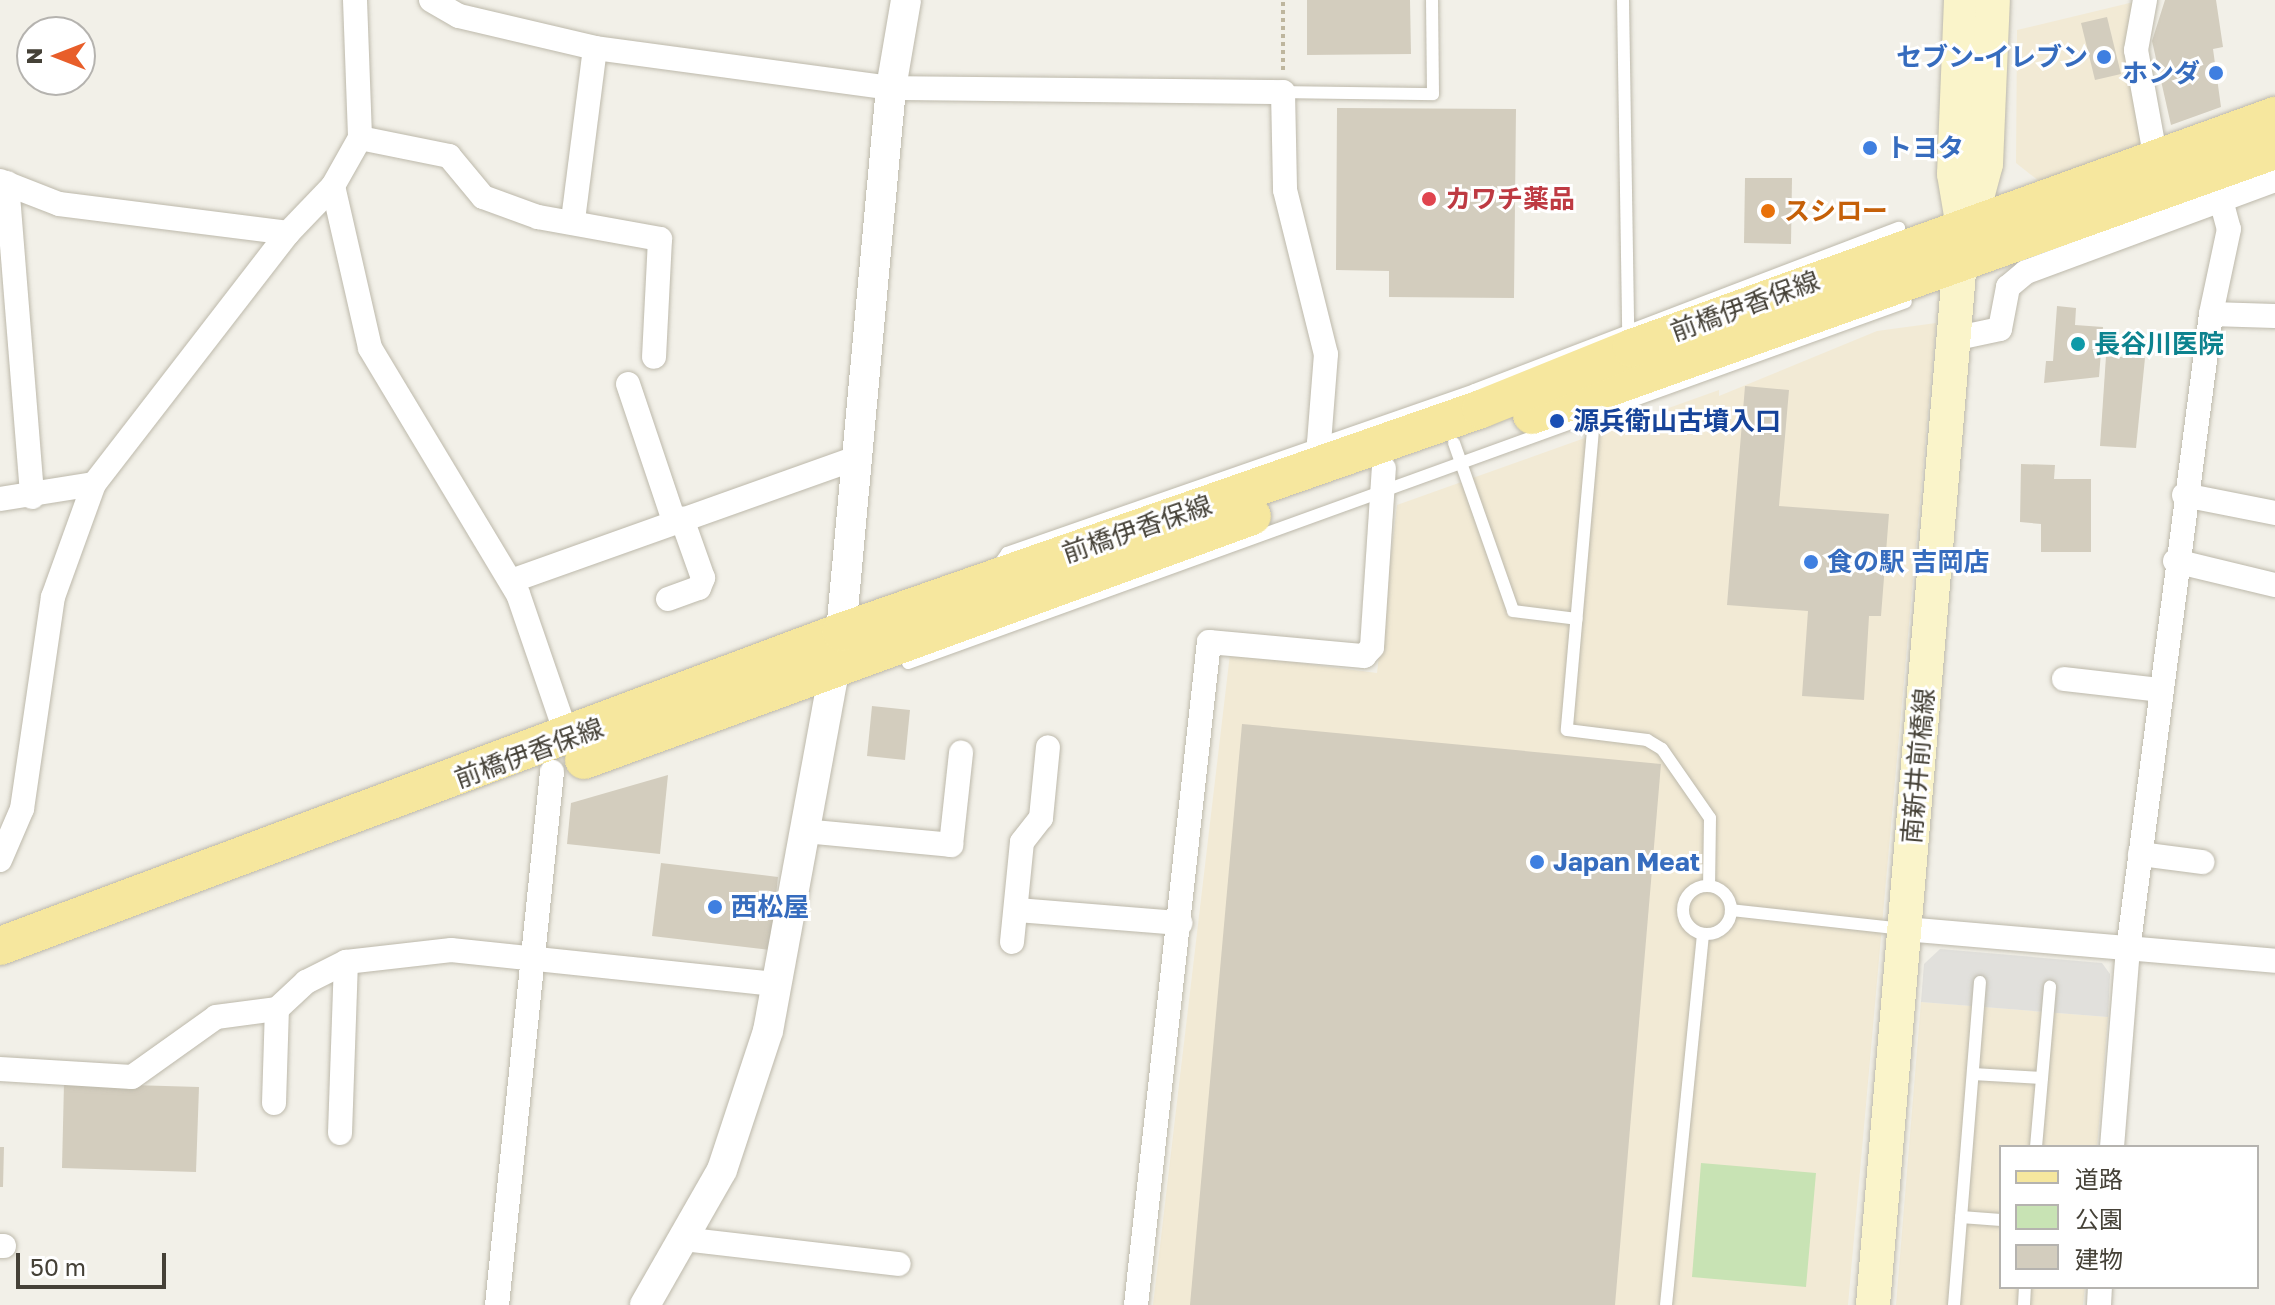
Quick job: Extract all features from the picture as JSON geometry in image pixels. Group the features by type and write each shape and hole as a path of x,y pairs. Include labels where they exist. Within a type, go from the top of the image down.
{"main road":[{"name":"南新井前橋線","path":"1873,1305 1961,244 1954,174 1961,0"},
{"name":"南新井前橋線","path":"1961,244 1986,164 1993,0"},
{"name":"前橋伊香保線","path":"0,946 560,755 833,670 1258,501 1385,478 1813,325 1961,244 2156,160 2275,116"},
{"name":"前橋伊香保線","path":"1258,501 1322,454 1477,400 1629,339 1832,264 1961,244 2275,150"},
{"name":"前橋伊香保線","path":"0,974 560,755 841,632 1008,602"}],"street":[{"path":"0,860 22,809 53,597 94,484 288,233 333,186 360,138 355,0"},
{"path":"431,0 459,16 595,48 891,88 1283,92 1285,190 1326,354 1322,454"},
{"path":"645,1305 722,1170 777,984 841,632 891,88 906,0"},
{"path":"2145,0 2136,50 2156,160"},
{"path":"573,220 595,48"},
{"path":"360,138 449,156 483,197 538,217 573,220 660,239 654,357"},
{"path":"1953,339 2000,329 2008,287 2026,272 2275,180"},
{"path":"32,497 4,182 59,204 288,233"},
{"path":"333,186 370,348 511,581 560,755 531,958 497,1305"},
{"path":"2112,1145 2128,950 2175,561 2211,314 2229,229 2221,200"},
{"path":"2211,314 2275,316"},
{"path":"628,384 678,520 703,578 699,588 668,599"},
{"path":"511,581 857,458"},
{"path":"1136,1305 1209,642 1364,656 1372,647 1385,478"},
{"path":"0,499 32,497 94,484"},
{"path":"2184,495 2275,513"},
{"path":"2175,561 2275,585"},
{"path":"2064,679 2160,690"},
{"path":"1012,942 1022,842 1041,818 1048,747"},
{"path":"804,831 951,845 961,753"},
{"path":"2140,854 2202,862"},
{"path":"1017,910 1180,923"},
{"path":"1905,929 2275,961"},
{"path":"0,1069 132,1077 216,1017 277,1009 306,982 346,962 451,950 777,984"},
{"path":"340,1133 346,962"},
{"path":"274,1103 277,1009"},
{"path":"683,1239 899,1264"}],"lane":[{"path":"1283,92 1433,94 1432,0"},
{"path":"1623,0 1629,339"},
{"path":"1832,264 1899,228"},
{"path":"1813,325 1906,302"},
{"path":"1594,404 1585,544 1567,730 1647,740 1662,749 1710,818 1709,886"},
{"path":"1457,452 1513,611 1577,619"},
{"path":"908,663 1008,602 1007,553 1258,501"},
{"path":"1709,886 1726,895 1731,910 1719,931 1703,934 1685,920 1683,905 1691,891 1709,886"},
{"path":"1731,910 1905,929"},
{"path":"1666,1305 1703,934"},
{"path":"1954,1305 1980,982"},
{"path":"2036,1145 2050,987"},
{"path":"1973,1074 2042,1078"},
{"path":"1961,1217 1999,1220"}],"path":[{"path":"1283,0 1283,92"}],"shaded area":[{"path":"2138,1 2146,142 2044,185 2016,163 2017,30"},
{"path":"1936,323 1848,1305 1153,1305 1230,654 1377,673 1397,505 1719,390 1719,396 1877,331"},
{"path":"1940,949 2102,963 2110,974 2108,1017 1921,1002 1924,964"},
{"path":"1921,1002 2108,1017 2097,1145 1999,1145 1999,1289 2085,1289 2083,1305 1896,1305"}],"green space":[{"path":"1701,1163 1816,1173 1806,1287 1692,1277"}],"building":[{"path":"1307,0 1410,0 1411,54 1307,55"},
{"path":"2165,0 2216,0 2223,47 2213,49 2221,107 2171,125 2152,41"},
{"path":"2107,17 2121,74 2095,80 2081,23"},
{"path":"1337,108 1516,109 1514,298 1389,297 1389,271 1336,270"},
{"name":"スシロー","path":"1745,178 1792,178 1791,244 1744,243"},
{"name":"長谷川医院","path":"2057,306 2076,308 2075,325 2103,327 2099,377 2044,383 2046,361 2053,361"},
{"path":"2106,356 2145,358 2136,448 2100,446"},
{"path":"1745,386 1789,390 1779,506 1889,514 1881,616 1869,616 1864,700 1802,696 1808,611 1727,605"},
{"path":"2021,464 2055,465 2054,479 2091,479 2091,552 2041,552 2041,524 2020,522"},
{"path":"872,706 910,710 905,760 867,756"},
{"path":"1242,724 1661,764 1615,1305 1190,1305"},
{"path":"668,775 660,854 567,844 571,803"},
{"name":"西松屋","path":"661,863 778,877 770,950 652,936"},
{"path":"64,1083 199,1087 196,1172 62,1168"},
{"path":"0,1147 4,1147 3,1187 0,1187"}],"place":[{"name":"セブン-イレブン","path":"2104,57"},
{"name":"ホンダ","path":"2216,73"},
{"name":"トヨタ","path":"1870,148"},
{"name":"カワチ薬品","path":"1429,199"},
{"name":"スシロー","path":"1768,211"},
{"name":"長谷川医院","path":"2078,344"},
{"name":"源兵衛山古墳入口","path":"1557,421"},
{"name":"食の駅 吉岡店","path":"1811,562"},
{"name":"Japan Meat","path":"1537,862"},
{"name":"西松屋","path":"715,907"}]}
